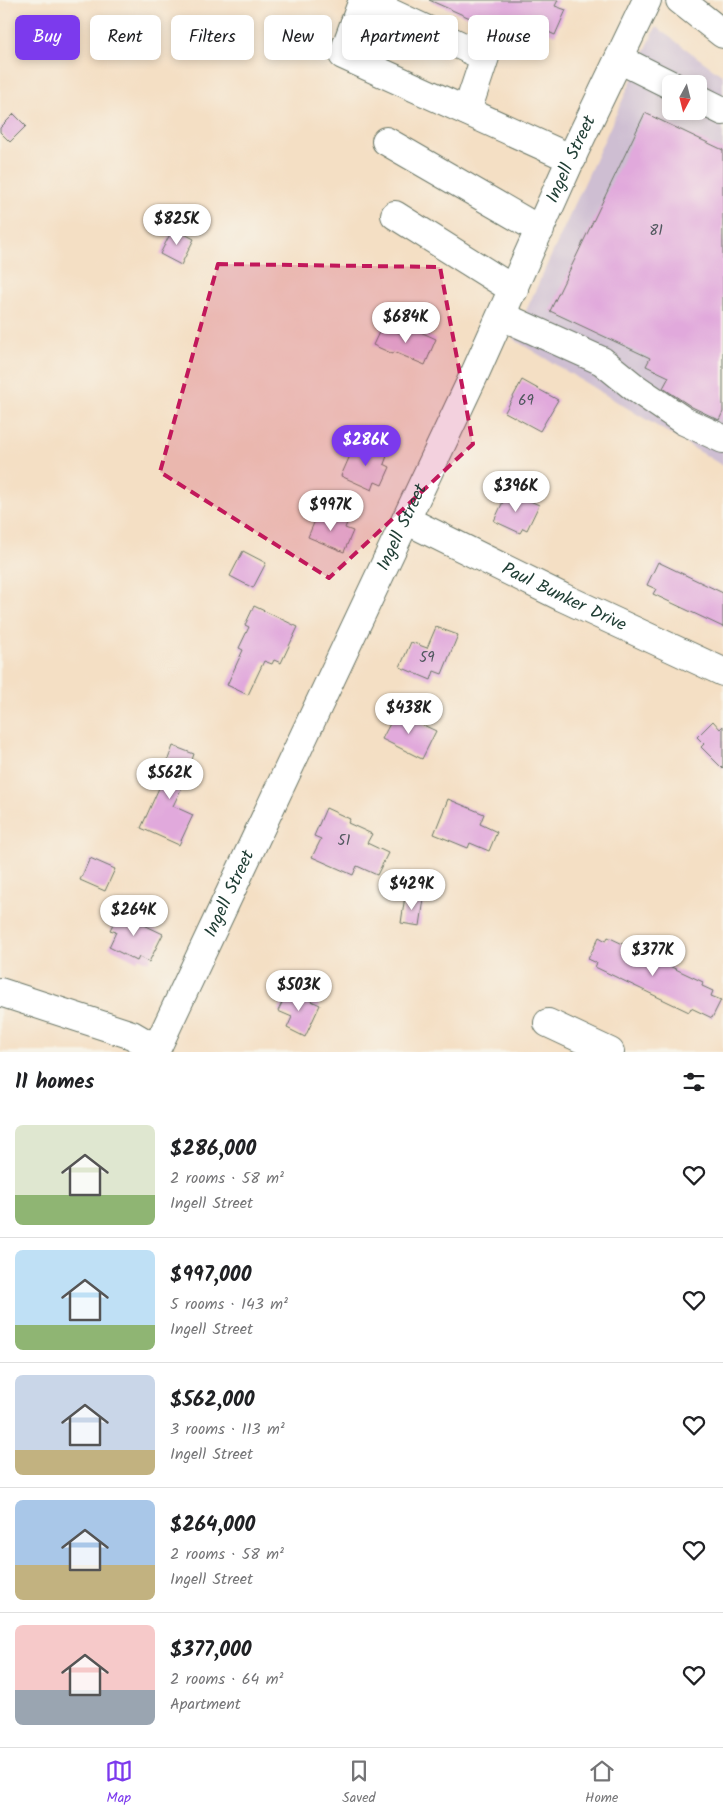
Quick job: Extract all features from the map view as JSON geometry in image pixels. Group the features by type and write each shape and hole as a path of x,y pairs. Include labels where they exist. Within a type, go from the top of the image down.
{"street":[{"path":"467,111 485,57 363,0 343,55 572,159"},
{"path":"680,0 723,34"},
{"name":"Ingell Street","path":"155,1050 502,316 619,59 642,2"},
{"path":"619,59 662,80"},
{"path":"708,104 723,111"},
{"path":"386,141 540,230"},
{"path":"395,215 514,290"},
{"path":"502,316 602,361 684,421 723,439"},
{"name":"Paul Bunker Drive","path":"406,520 562,597 723,672"},
{"path":"0,992 132,1035 155,1050"},
{"path":"548,1023 610,1052"}],"highlighted area":[{"path":"218,264 440,267 473,444 329,578 160,472"}],"shaded area":[{"path":"656,27 723,76 723,466 513,339"}],"building":[{"path":"429,0 558,0 555,6 566,10 555,35 549,32 549,15 468,15 468,17"},
{"path":"645,113 723,150 723,412 719,420 692,407 663,388 669,377 646,366 650,358 550,311"},
{"path":"14,114 26,126 10,142 0,132 0,128"},
{"path":"173,228 194,239 181,265 160,254"},
{"path":"382,326 400,333 402,328 415,333 416,330 436,339 425,365 373,345"},
{"path":"522,380 558,400 540,431 505,412"},
{"path":"356,442 387,456 384,464 390,467 382,485 375,482 372,490 341,476"},
{"path":"508,491 539,505 527,530 523,528 520,533 494,521"},
{"path":"319,511 347,523 345,528 353,531 344,552 308,537"},
{"path":"243,551 266,563 253,588 230,576"},
{"path":"658,562 723,593 723,627 653,594 656,589 647,585"},
{"path":"254,606 298,627 281,663 274,660 272,664 264,661 248,695 227,685 243,650 239,648 249,627 245,625"},
{"path":"436,627 458,635 442,674 434,671 431,680 400,667 411,642 427,648"},
{"path":"396,712 436,731 422,759 382,739"},
{"path":"713,721 720,729 723,726 723,769 701,747 704,744 697,737"},
{"path":"173,746 194,754 184,783 173,806 193,815 179,845 141,828 168,768 165,767"},
{"path":"448,799 484,814 480,824 497,832 489,851 470,843 468,848 434,834"},
{"path":"326,808 350,819 348,823 372,834 367,843 388,853 377,875 357,866 353,875 312,857 321,839 314,836"},
{"path":"90,858 115,869 105,891 80,880"},
{"path":"405,896 424,899 420,926 401,923"},
{"path":"121,908 142,918 140,923 163,934 149,962 139,957 137,961 109,947 116,932 110,930"},
{"path":"599,937 606,941 608,937 703,982 702,986 713,991 711,996 721,1000 712,1018 691,1008 689,1012 595,967 597,963 588,959"},
{"path":"288,990 320,1005 305,1037 287,1028 292,1017 278,1011"}]}
